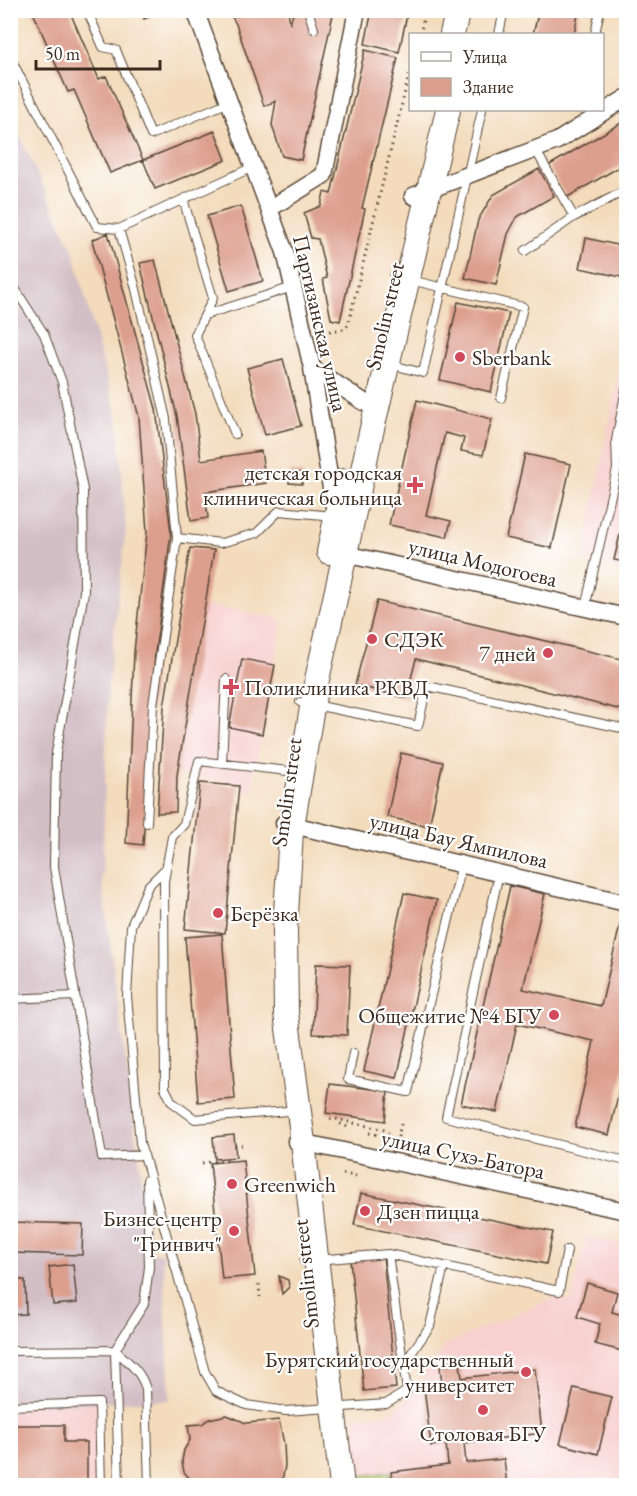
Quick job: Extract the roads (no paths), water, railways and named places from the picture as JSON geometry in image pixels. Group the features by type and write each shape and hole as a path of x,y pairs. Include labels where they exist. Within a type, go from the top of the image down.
{"main road":[{"path":"452,33 458,10"},
{"path":"466,33 472,10"},
{"name":"Smolin street","path":"327,1485 326,1409 297,1141 287,1111 276,1030 269,925 286,824 288,771 306,703 337,552 336,516 364,402 381,362 421,192 434,111"},
{"path":"421,192 448,111"},
{"path":"337,552 381,362"},
{"path":"297,1141 286,1013 286,824 306,703"},
{"path":"326,1409 342,1485"}],"street":[{"name":"Партизанская улица","path":"195,10 285,252 312,368 336,516"},
{"path":"269,209 324,175 357,10"},
{"path":"421,192 557,141 627,98"},
{"path":"312,368 364,402"},
{"name":"улица Модогоева","path":"337,552 627,617"},
{"name":"улица Бау Ямпилова","path":"286,824 627,903"},
{"name":"улица Сухэ-Батора","path":"297,1141 627,1211"}],"lane":[{"path":"87,10 103,47 116,50 151,135 229,102"},
{"path":"308,10 314,29"},
{"path":"499,33 504,10"},
{"path":"594,33 600,10"},
{"path":"10,57 97,227 119,229 253,167"},
{"path":"381,362 423,373 482,111"},
{"path":"535,149 574,217"},
{"path":"525,251 574,217 627,190"},
{"path":"183,199 213,298 195,335 235,434"},
{"path":"119,229 135,285 166,418 177,538 153,705 147,823"},
{"path":"401,278 523,307 501,398"},
{"path":"10,281 44,334 62,382 83,490 84,592 56,753 54,867 102,1156 144,1155"},
{"path":"205,315 293,287"},
{"path":"585,608 617,469 615,440 627,389"},
{"path":"177,538 220,543 248,536 257,533 279,511 336,516"},
{"path":"222,764 225,679"},
{"path":"306,703 418,726 428,686 627,729"},
{"path":"287,1111 195,1119 172,1102 165,1088 164,881 172,837 184,824 199,761 288,771"},
{"path":"353,1053 348,1078 408,1092 462,864"},
{"path":"166,868 148,886 130,926 127,996 140,1143 204,1372 216,1391 246,1405 286,1411 387,1404 407,1391 388,1254"},
{"path":"500,873 446,1117 627,1161"},
{"path":"10,999 75,996"},
{"path":"119,1485 116,1350 144,1304 149,1267 148,1189 144,1155"},
{"path":"310,1260 388,1254 559,1291 567,1250"},
{"path":"404,1364 430,1326 444,1266"},
{"path":"10,1351 116,1350 139,1372 146,1389 150,1485"},
{"path":"10,1406 99,1403 101,1485"}],"place":[{"name":"Sberbank","path":"460,357"},
{"name":"детская городская клиническая больница","path":"415,485"},
{"name":"СДЭК","path":"372,639"},
{"name":"7 дней","path":"548,653"},
{"name":"Поликлиника РКВД","path":"231,687"},
{"name":"Берёзка","path":"218,913"},
{"name":"Общежитие №4 БГУ","path":"554,1015"},
{"name":"Greenwich","path":"232,1184"},
{"name":"Дзен пицца","path":"365,1211"},
{"name":"Бизнес-центр \"Гринвич\"","path":"234,1231"},
{"name":"Бурятский государственный университет","path":"526,1372"},
{"name":"Столовая БГУ","path":"483,1410"}]}
